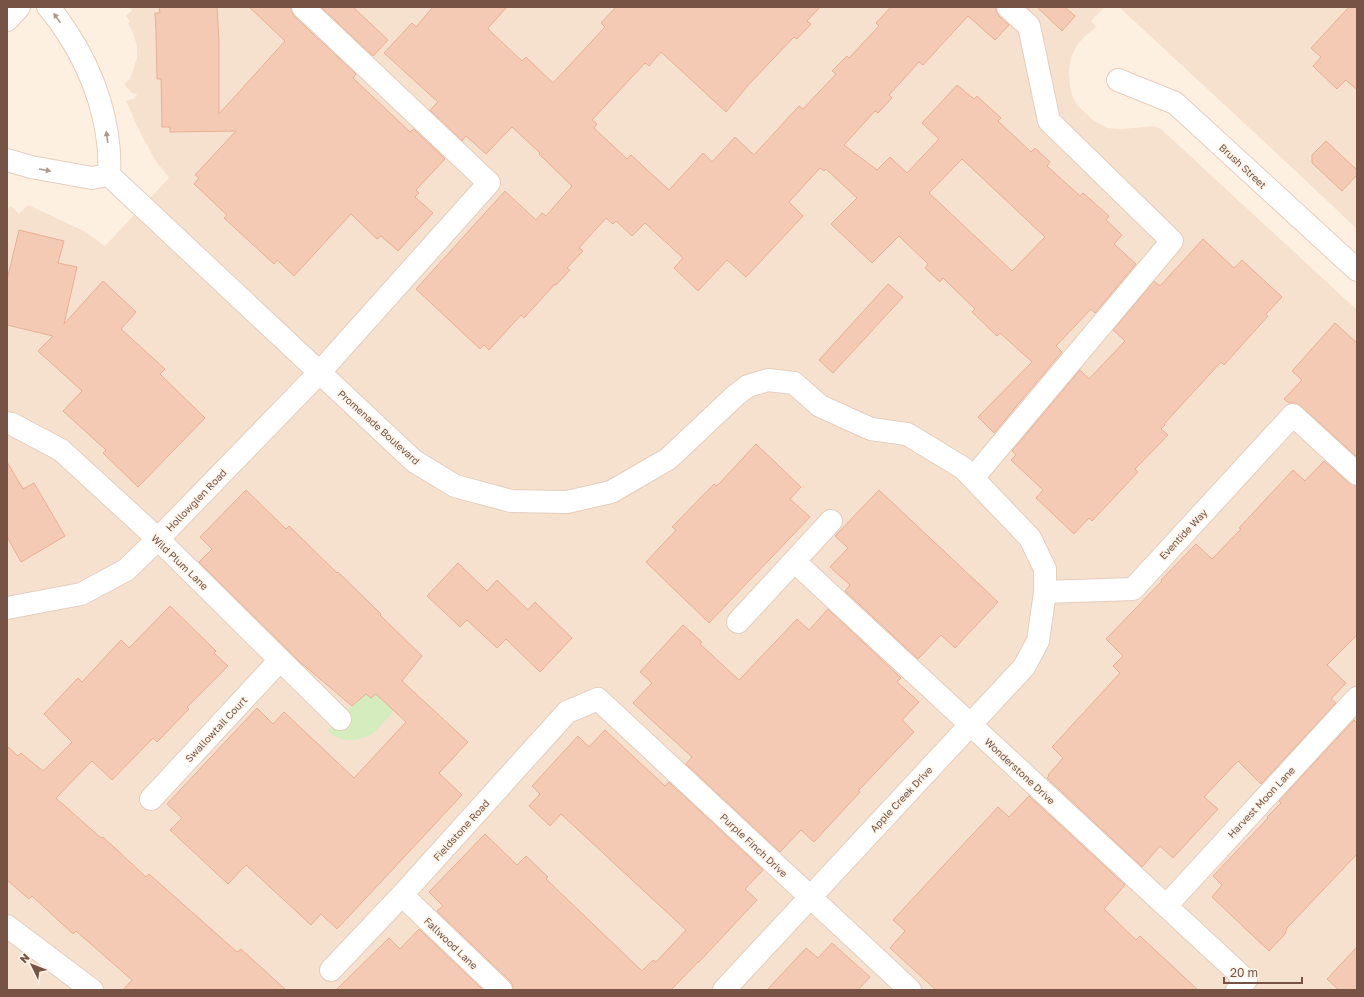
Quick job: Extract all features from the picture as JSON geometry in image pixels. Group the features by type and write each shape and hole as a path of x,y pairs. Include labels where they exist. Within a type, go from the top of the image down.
{"street":[{"path":"7,20 19,7"},
{"path":"7,160 31,167 92,178 109,176 110,162 107,134 94,87 84,61 75,44 48,7"},
{"name":"Hollowglen Road","path":"7,608 81,594 126,570 319,373 489,183 303,7"},
{"path":"974,478 1172,241 1049,121 1029,26 1008,7"},
{"name":"Brush Street","path":"1118,80 1175,103 1357,270"},
{"name":"Promenade Boulevard","path":"109,176 414,461 455,486 511,501 567,502 611,492 668,459 736,394 748,386 768,380 794,383 820,406 871,430 907,434 963,468 1030,538 1045,569 1045,592"},
{"name":"Eventide Way","path":"1045,592 1133,589 1293,415 1357,474"},
{"name":"Wild Plum Lane","path":"7,423 12,424 61,450 158,539 340,719"},
{"path":"738,622 831,521"},
{"name":"Wonderstone Drive","path":"794,561 1166,906 1241,985"},
{"name":"Apple Creek Drive","path":"724,990 1024,667 1038,641 1045,592"},
{"name":"Swallowtail Court","path":"151,799 280,660"},
{"name":"Harvest Moon Lane","path":"1166,906 1357,698"},
{"name":"Fieldstone Road","path":"331,970 402,895 567,712 598,699"},
{"name":"Purple Finch Drive","path":"598,699 910,990"},
{"name":"Fallwood Lane","path":"402,895 501,990"},
{"path":"7,926 92,990"}],"shaded area":[{"path":"129,7 1105,7 1091,21 1097,27 1086,35 1078,44 1071,57 1069,71 1070,87 1073,98 1078,106 1093,120 1107,128 1122,129 1154,126 1161,129 1357,310 1357,990 7,990 7,209 11,206 19,214 28,205 84,231 105,246 169,178 155,160 126,101 135,98 137,94 132,93 124,84 129,80 132,74 137,57 135,39 128,24 130,21 126,16 132,10"},
{"path":"1119,7 1357,7 1357,229 1287,163"}],"green space":[{"path":"366,694 371,698 376,694 408,694 385,721 367,737 349,740 337,738 332,735 328,731"}],"building":[{"path":"159,7 217,7 219,42 219,114 285,41 249,7 291,7 291,11 294,16 356,74 353,78 410,132 414,129 445,159 416,190 419,193 415,197 433,213 398,251 381,236 377,239 351,214 294,276 277,260 274,264 224,218 227,215 194,184 199,178 195,175 236,131 170,132 170,127 162,127 161,79 157,79 155,13 160,13"},
{"path":"321,7 353,7 388,40 373,56"},
{"path":"433,7 507,7 488,28 522,61 526,57 553,83 605,27 601,23 616,7 820,7 807,21 811,24 797,39 794,37 750,83 726,112 661,52 649,66 645,63 592,120 597,124 594,128 627,159 631,155 669,190 703,153 712,162 735,137 754,155 799,106 803,109 836,74 832,71 847,56 849,58 879,26 876,23 891,7 996,7 996,11 999,16 1009,25 995,40 968,16 923,65 919,62 889,95 892,98 878,113 875,111 844,145 877,170 890,157 907,173 939,139 922,123 957,85 974,99 977,96 1001,118 998,121 1031,152 1035,148 1050,162 1047,166 1080,196 1083,193 1109,216 1106,220 1122,235 1114,244 1136,264 1095,313 1091,309 1056,346 1062,352 994,433 978,417 1032,362 1000,333 997,336 972,312 975,309 943,278 940,282 925,268 928,264 899,236 872,263 831,224 857,198 826,169 824,171 820,168 789,202 803,216 746,277 727,260 698,291 674,268 683,258 645,223 632,236 616,221 613,224 606,218 579,248 583,251 567,268 570,270 556,285 555,284 524,318 521,315 489,350 484,345 480,349 416,289 505,191 536,220 542,213 546,216 572,186 512,127 486,154 466,136 462,141 430,110 438,102 384,53 412,23 416,27","holes":["962,159 1045,237 1012,271 929,193"]},
{"path":"1037,7 1065,7 1075,16 1062,31"},
{"path":"1349,7 1357,7 1357,90 1346,80 1337,89 1313,66 1321,57 1311,48"},
{"path":"1326,141 1357,170 1357,175 1342,191 1312,163 1312,155"},
{"path":"19,230 64,241 58,263 77,267 64,324 103,281 136,312 121,329 165,369 160,374 205,418 138,487 103,453 106,450 63,411 82,391 38,351 53,336 7,325 7,280"},
{"path":"1203,239 1234,268 1242,260 1282,297 1266,314 1268,316 1224,365 1221,362 1164,424 1165,425 1161,429 1168,435 1135,469 1138,472 1092,521 1089,518 1074,534 1036,498 1043,490 1011,460 1016,455 1012,451 1080,370 1089,379 1125,341 1113,330 1154,281 1160,286"},
{"path":"888,284 903,297 833,373 819,360"},
{"path":"1335,323 1357,343 1357,457 1301,406 1295,403 1289,403 1284,399 1302,380 1292,371"},
{"path":"756,444 801,487 790,499 810,517 709,623 646,562 676,530 672,527 714,484 717,486"},
{"path":"1324,461 1349,483 1357,486 1357,635 1327,665 1346,683 1331,699 1336,703 1261,784 1238,761 1204,797 1218,809 1173,858 1160,846 1142,867 1047,778 1063,758 1052,747 1120,673 1113,666 1123,656 1106,639 1162,581 1161,580 1196,544 1212,559 1241,529 1239,528 1293,470 1305,481"},
{"path":"7,462 23,489 34,483 65,536 21,562 7,537"},
{"path":"246,490 286,529 289,526 337,573 338,572 422,656 402,681 468,742 439,773 462,795 337,929 321,914 311,925 246,865 228,884 170,830 182,818 167,804 257,708 273,724 284,712 354,778 406,722 376,694 371,698 366,694 352,706 300,662 199,562 212,549 200,537"},
{"path":"879,490 998,602 955,648 941,635 918,659 845,591 850,585 830,567 848,548 835,536"},
{"path":"458,563 487,591 497,580 528,610 535,602 572,638 540,672 506,639 497,648 467,620 460,627 427,596"},
{"path":"170,606 216,651 214,653 228,666 187,707 189,709 157,742 153,738 112,780 92,761 56,798 101,838 103,837 146,877 149,874 237,952 241,949 286,990 123,990 132,980 76,931 73,934 32,896 29,899 7,880 7,746 18,756 21,753 43,771 72,742 44,714 78,678 82,682 121,640 129,648"},
{"path":"828,609 901,678 897,682 919,702 902,720 914,732 858,791 860,792 814,842 801,830 780,852 686,764 692,757 633,703 652,683 640,672 683,625 702,642 700,644 739,680 797,619 809,630"},
{"path":"1354,720 1357,723 1357,854 1287,928 1285,934 1269,951 1212,897 1222,885 1213,876 1268,818 1267,817 1281,803 1279,801"},
{"path":"605,730 665,786 669,782 763,870 745,889 757,900 671,990 513,990 513,986 510,981 437,911 443,906 429,892 485,834 517,865 526,856 548,877 546,879 642,971 653,960 656,962 686,930 561,814 550,826 529,806 540,794 532,786 578,736 589,747"},
{"path":"1029,796 1125,885 1104,909 1136,940 1140,936 1198,990 936,990 890,948 905,931 893,920 998,807 1009,817"},
{"path":"419,929 483,990 336,990 389,938 400,949"},
{"path":"832,943 870,977 858,990 767,990 806,948 818,958"},
{"path":"1357,947 1357,990 1339,990 1327,979"}]}
